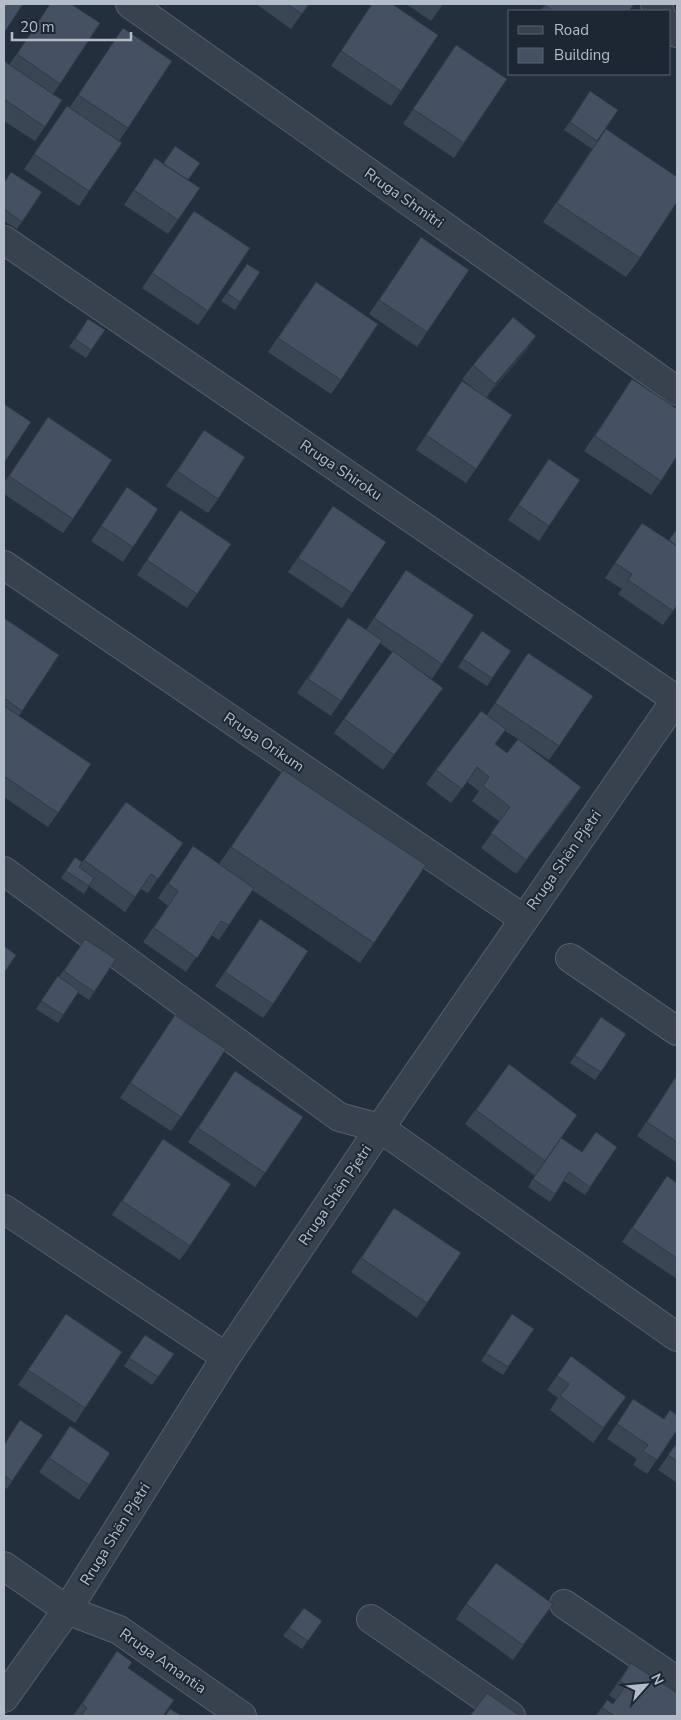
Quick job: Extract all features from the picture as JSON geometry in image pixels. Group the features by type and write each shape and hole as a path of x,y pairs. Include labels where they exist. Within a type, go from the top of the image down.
{"street":[{"name":"Rruga Shmitri","path":"130,4 677,392"},
{"name":"Rruga Shiroku","path":"4,240 677,699"},
{"name":"Rruga Orikum","path":"4,565 524,919"},
{"name":"Rruga Shën Pjetri","path":"4,1698 67,1610 226,1357 380,1128 677,699"},
{"path":"4,871 339,1117 380,1128 677,1337"},
{"path":"570,958 677,1031"},
{"path":"4,1208 226,1357"},
{"name":"Rruga Amantia","path":"4,1566 67,1610 119,1630 242,1716"},
{"path":"564,1604 677,1681"},
{"path":"371,1619 511,1716"}],"building":[{"path":"4,4 23,4 4,33"},
{"path":"50,4 71,4 100,23 60,84 17,54"},
{"path":"287,4 309,4 302,14"},
{"path":"372,4 392,4 438,35 401,91 341,51"},
{"path":"634,4 630,10 552,10 545,5"},
{"path":"123,28 172,61 128,128 78,95"},
{"path":"456,45 507,79 464,143 413,109"},
{"path":"4,61 62,100 45,127 4,99"},
{"path":"590,91 618,110 597,141 570,122"},
{"path":"67,106 122,143 89,191 34,154"},
{"path":"606,129 677,177 677,202 640,258 557,203"},
{"path":"175,146 200,163 188,180 163,164"},
{"path":"155,158 200,188 178,220 134,190"},
{"path":"11,172 42,192 22,222 4,209 4,183"},
{"path":"194,211 250,248 208,311 152,273"},
{"path":"421,237 469,270 427,332 379,300"},
{"path":"247,264 260,272 240,302 227,293"},
{"path":"316,282 378,324 341,380 278,338"},
{"path":"513,317 536,336 495,384 473,365"},
{"path":"88,319 105,330 91,350 75,339"},
{"path":"632,379 677,409 677,456 661,481 595,436"},
{"path":"462,381 512,415 476,469 426,435"},
{"path":"4,404 31,422 4,463"},
{"path":"48,417 112,460 73,519 9,476"},
{"path":"204,430 245,457 218,499 177,471"},
{"path":"549,459 580,480 549,526 518,505"},
{"path":"127,487 158,509 133,547 101,526"},
{"path":"333,506 386,542 352,593 298,558"},
{"path":"180,510 231,544 197,594 147,560"},
{"path":"642,523 677,546 677,605 673,611 628,580 632,574 615,563"},
{"path":"677,529 677,546 669,540"},
{"path":"406,570 474,615 442,664 374,618"},
{"path":"4,618 59,655 22,711 4,698"},
{"path":"348,618 382,640 341,701 308,679"},
{"path":"482,631 511,651 492,678 463,659"},
{"path":"393,651 443,688 394,755 344,719"},
{"path":"528,653 593,696 559,746 495,703"},
{"path":"4,706 91,764 58,813 4,776"},
{"path":"481,711 506,729 495,744 507,753 518,739 581,787 526,860 491,833 510,807 483,786 489,777 477,767 462,789 436,770"},
{"path":"283,770 426,865 374,943 231,847"},
{"path":"126,802 183,843 158,879 151,874 135,897 84,860"},
{"path":"193,846 254,888 229,925 221,921 197,958 154,928 178,891 168,884"},
{"path":"75,857 82,862 79,867 94,878 89,886 66,871"},
{"path":"260,919 308,951 273,1004 225,972"},
{"path":"85,939 116,959 94,992 64,971"},
{"path":"4,946 16,955 4,973"},
{"path":"58,976 79,991 63,1015 41,1001"},
{"path":"175,1015 226,1049 181,1117 130,1083"},
{"path":"601,1017 626,1034 601,1072 575,1056"},
{"path":"509,1064 577,1115 545,1161 476,1110"},
{"path":"235,1071 303,1117 265,1173 198,1128"},
{"path":"677,1075 677,1142 647,1122"},
{"path":"596,1132 617,1147 590,1187 569,1172 555,1194 533,1179 561,1138 582,1152"},
{"path":"163,1139 231,1184 190,1246 122,1201"},
{"path":"667,1176 677,1183 677,1258 632,1228"},
{"path":"394,1208 461,1253 427,1303 361,1258"},
{"path":"66,1314 122,1352 85,1408 28,1370"},
{"path":"512,1314 534,1329 508,1367 486,1353"},
{"path":"145,1335 174,1354 158,1377 129,1358"},
{"path":"571,1356 626,1397 603,1428 560,1396 569,1384 557,1376"},
{"path":"633,1399 664,1419 670,1410 677,1415 677,1430 657,1460 643,1451 648,1445 617,1424"},
{"path":"20,1420 43,1435 12,1481 4,1475 4,1445"},
{"path":"70,1426 110,1453 89,1485 49,1458"},
{"path":"677,1443 677,1461 668,1455"},
{"path":"496,1563 553,1604 523,1645 466,1604"},
{"path":"304,1608 322,1621 308,1641 289,1628"},
{"path":"117,1651 132,1662 128,1668 174,1700 163,1716 81,1716 87,1708 82,1704"},
{"path":"631,1663 677,1693 677,1716 615,1716 602,1708 607,1700 613,1704 626,1685 620,1681"},
{"path":"487,1693 520,1716 470,1716"},
{"path":"170,1709 182,1716 165,1716"}]}
